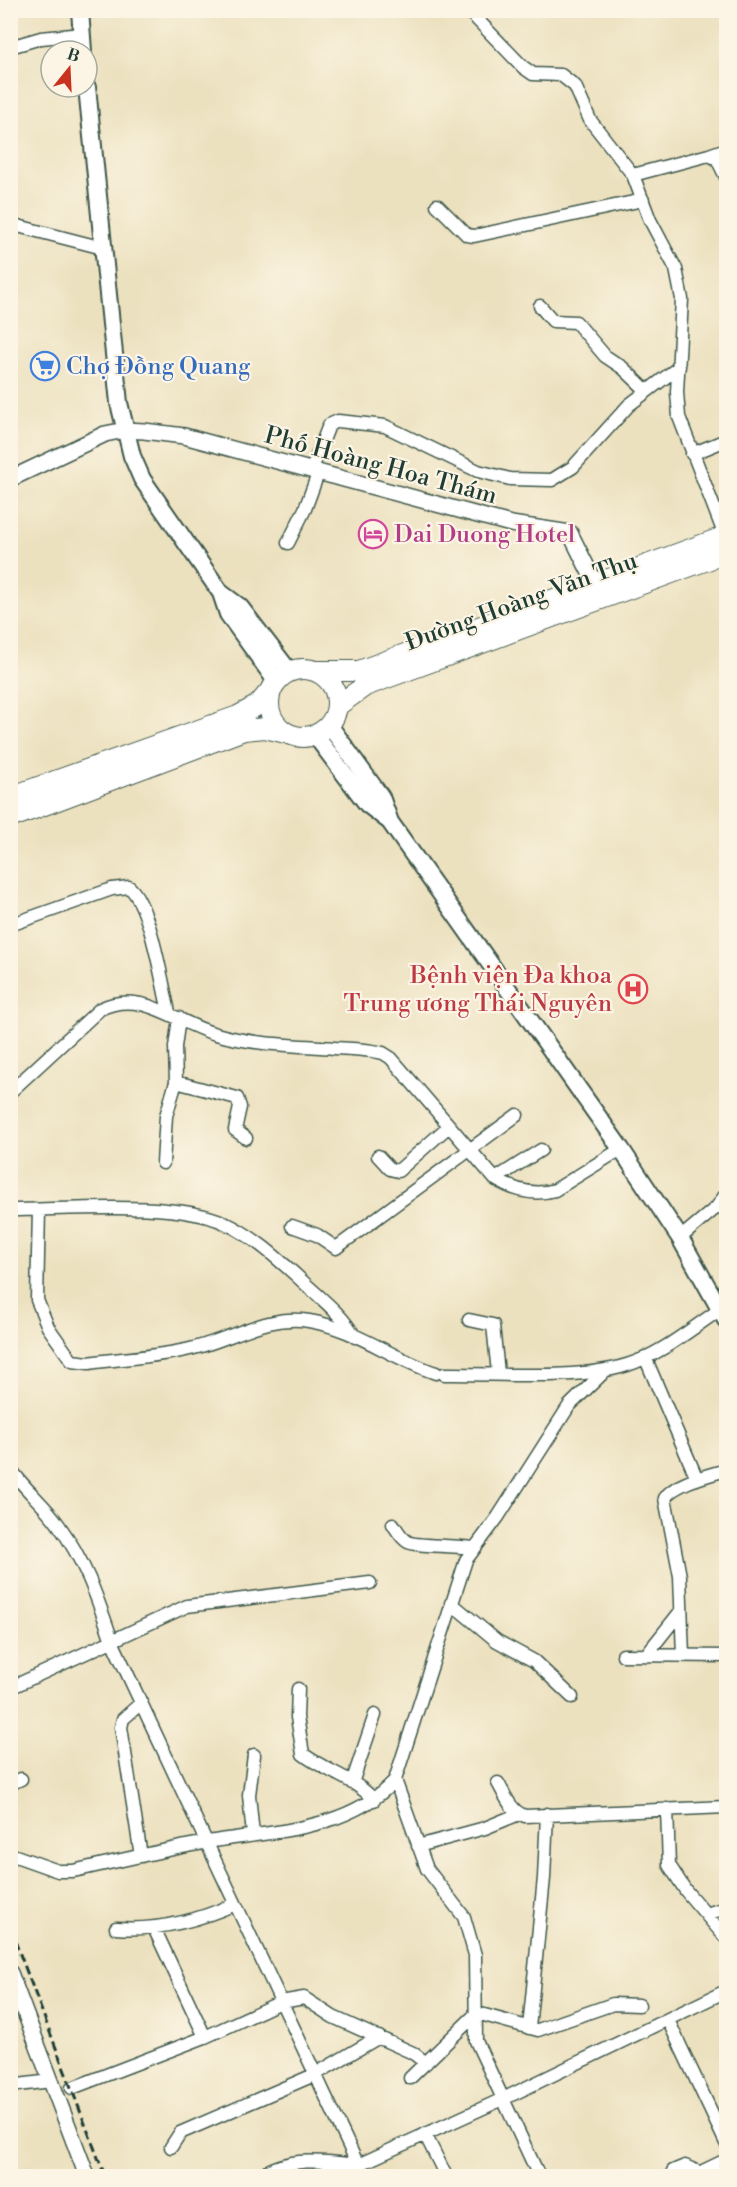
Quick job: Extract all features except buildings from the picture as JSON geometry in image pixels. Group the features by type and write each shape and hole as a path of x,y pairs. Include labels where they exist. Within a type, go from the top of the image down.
{"main road":[{"path":"80,10 83,39"},
{"path":"88,99 119,403 133,460 142,479 221,593 240,607 278,681 271,715 286,733"},
{"name":"Đường Hoàng Văn Thụ","path":"316,671 359,671 530,616 594,584 726,541"},
{"name":"Đường Hoàng Văn Thụ","path":"337,706 365,686 530,616 726,541"},
{"path":"10,797 238,717 258,705 278,681 298,668 316,671 332,685 337,706 322,730 296,736 265,728 244,730 10,818"},
{"path":"322,730 366,804 390,822 621,1149 680,1238 724,1315"}],"street":[{"path":"468,10 523,67 533,74 561,75 575,86 590,120 633,175 676,269 682,299 677,392 679,417 726,541"},
{"path":"10,47 41,38 49,39"},
{"path":"633,175 709,155 726,148"},
{"path":"709,155 717,159 726,177"},
{"path":"437,205 467,235 474,236 643,200"},
{"path":"10,224 103,248"},
{"path":"540,306 553,321 576,322 605,356 623,368 647,391"},
{"path":"288,543 304,509 329,425 346,422 385,426 478,471 510,479 552,480 573,467 628,405 679,367"},
{"path":"10,479 105,434 125,430"},
{"name":"Phố Hoàng Hoa Thám","path":"125,430 184,436 511,524 566,531 573,537 594,584"},
{"path":"692,454 726,440"},
{"path":"10,925 112,889 129,887 137,894 145,912 174,1015 176,1082 166,1116 163,1163"},
{"path":"10,1092 100,1009 117,1004 147,1004 174,1015 193,1028 243,1042 383,1053 391,1058 495,1179 511,1189 546,1193 571,1182 621,1149"},
{"path":"176,1082 237,1098 240,1107 235,1130 246,1138"},
{"path":"292,1226 316,1235 332,1248 336,1248 517,1115"},
{"path":"378,1156 390,1169 398,1171 449,1126"},
{"path":"495,1179 541,1150"},
{"path":"680,1238 717,1207 726,1194"},
{"path":"10,1210 120,1209 187,1214 222,1222 244,1233 271,1253 345,1320 355,1337"},
{"path":"39,1210 38,1300 48,1328 72,1361 89,1363 193,1349 254,1326 282,1321 308,1321 355,1337 410,1365 440,1374 606,1370 628,1365 724,1315"},
{"path":"469,1320 493,1325 498,1373"},
{"path":"645,1357 697,1479"},
{"path":"10,1854 64,1871 206,1842 333,1820 374,1800 395,1780 450,1603 466,1560 498,1517 569,1406 606,1370"},
{"path":"10,1468 14,1484 57,1522 88,1572 112,1641 281,2002 357,2171"},
{"path":"683,1656 680,1576 665,1498 670,1491 726,1470"},
{"path":"393,1524 411,1544 450,1544 474,1548"},
{"path":"12,1685 187,1606 370,1583"},
{"path":"450,1603 497,1641 534,1662 572,1697"},
{"path":"646,1655 681,1611"},
{"path":"622,1655 726,1656"},
{"path":"298,1689 301,1751 320,1768 364,1790 374,1800"},
{"path":"141,1703 123,1719 121,1727 141,1856"},
{"path":"352,1783 375,1715"},
{"path":"253,1835 249,1795 254,1755"},
{"path":"395,1780 427,1869 464,1917 475,1955 476,2041 505,2098 539,2176"},
{"path":"498,1783 519,1814"},
{"path":"418,1846 485,1828 519,1814 726,1807"},
{"path":"668,1809 669,1865 686,1891 726,1938"},
{"path":"529,2028 544,1878 547,1814"},
{"path":"116,1928 154,1928 203,1918 235,1904"},
{"path":"706,1914 726,1908"},
{"path":"154,1928 205,2037"},
{"path":"10,1973 87,2176"},
{"path":"260,2176 271,2168 290,2162 357,2171 425,2134 505,2098 726,1991"},
{"path":"72,2088 205,2037 281,2002 308,1998 333,2017 413,2053 426,2063"},
{"path":"477,2013 543,2030 613,2004 639,2005"},
{"path":"410,2078 477,2013"},
{"path":"668,2020 726,2143"},
{"path":"171,2147 180,2133 314,2074 379,2037"},
{"path":"10,2086 51,2081"},
{"path":"425,2134 446,2176"},
{"path":"672,2176 673,2170 678,2166 685,2166 703,2175 726,2160"}],"railway":[{"path":"10,1928 105,2176"}],"place":[{"name":"Chợ Đồng Quang","path":"45,366"},
{"name":"Dai Duong Hotel","path":"373,534"},
{"name":"Bệnh viện Đa khoa Trung ương Thái Nguyên","path":"633,989"}]}
